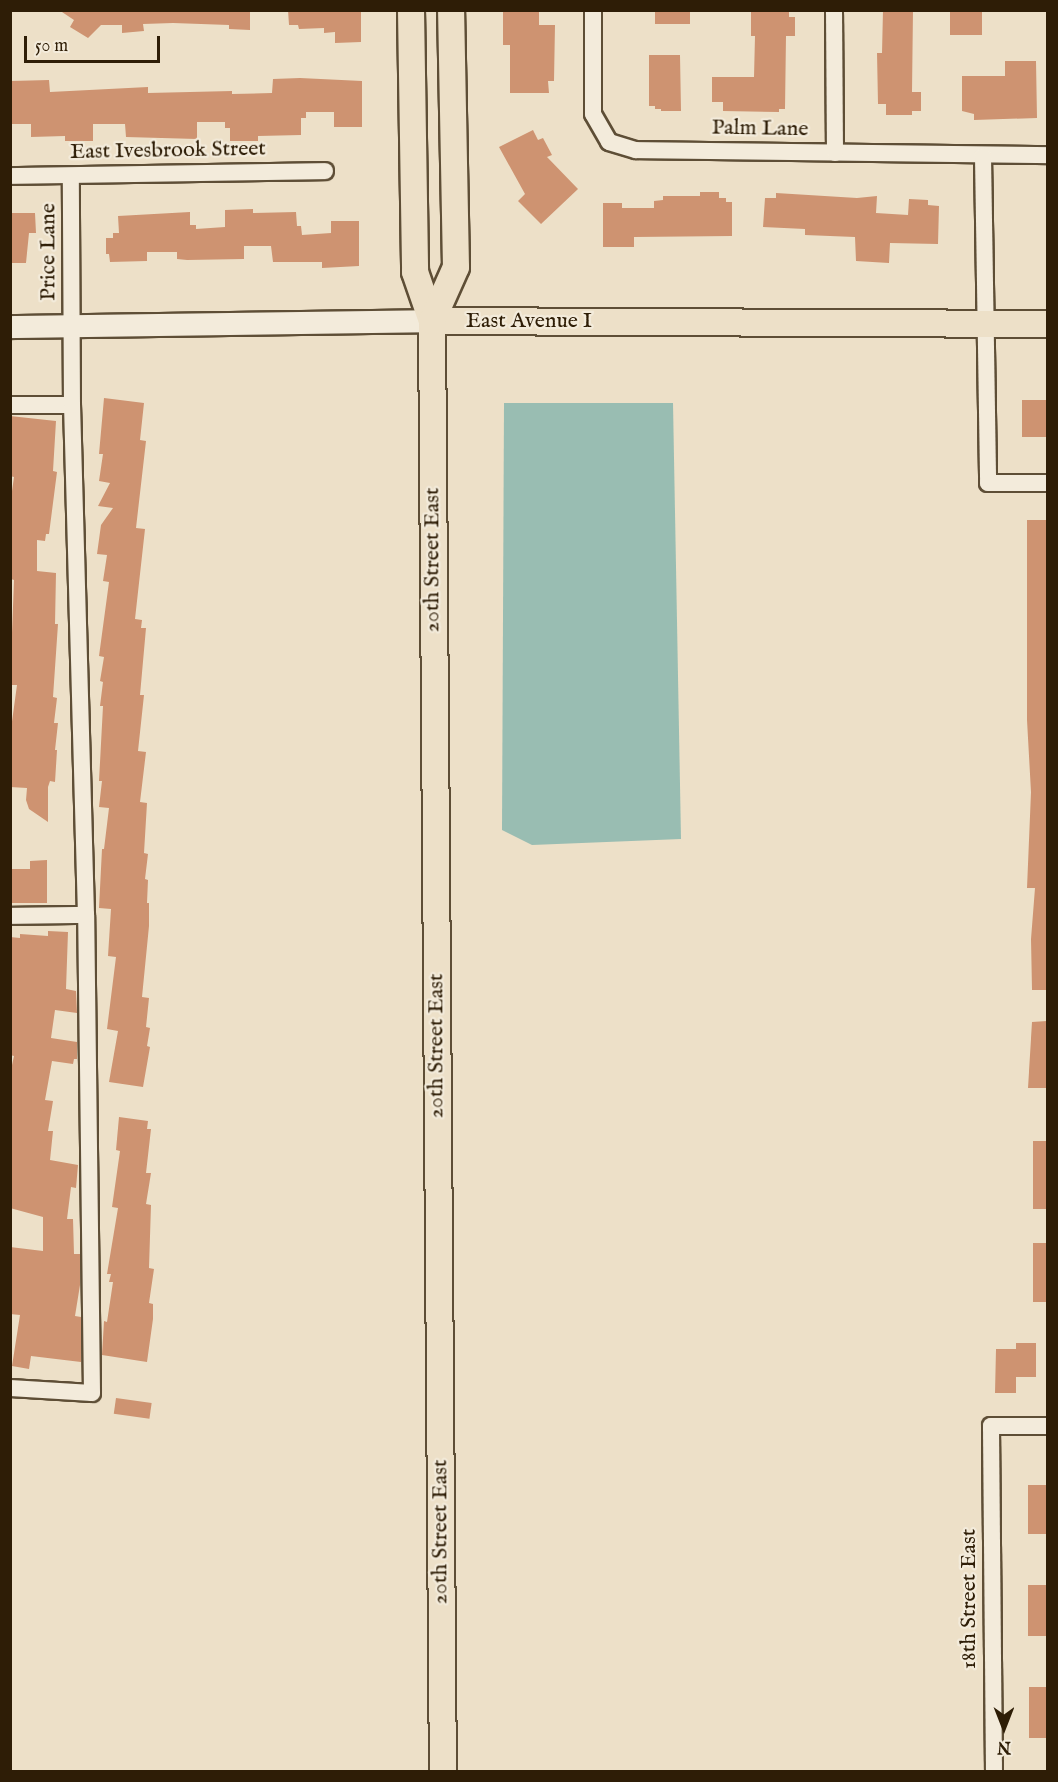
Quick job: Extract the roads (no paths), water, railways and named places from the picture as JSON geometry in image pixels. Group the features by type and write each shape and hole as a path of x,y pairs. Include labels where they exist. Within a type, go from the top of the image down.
{"main road":[{"name":"20th Street East","path":"411,10 415,272 432,321 443,1772"},
{"name":"20th Street East","path":"432,321 456,267 451,10"},
{"name":"East Avenue I","path":"10,327 432,321 1047,324"}],"street":[{"name":"Palm Lane","path":"593,10 593,114 609,142 636,150 1047,155"},
{"path":"834,10 835,153"},
{"path":"983,156 988,483 1047,483"},
{"name":"East Ivesbrook Street","path":"10,176 325,171"},
{"name":"Price Lane","path":"10,1388 92,1393 86,915 72,405 71,176"},
{"path":"10,405 72,405"},
{"path":"10,916 86,915"},
{"name":"18th Street East","path":"994,1772 991,1426 1047,1426"}],"water":[{"path":"504,403 673,403 681,839 532,845 502,830"}]}
